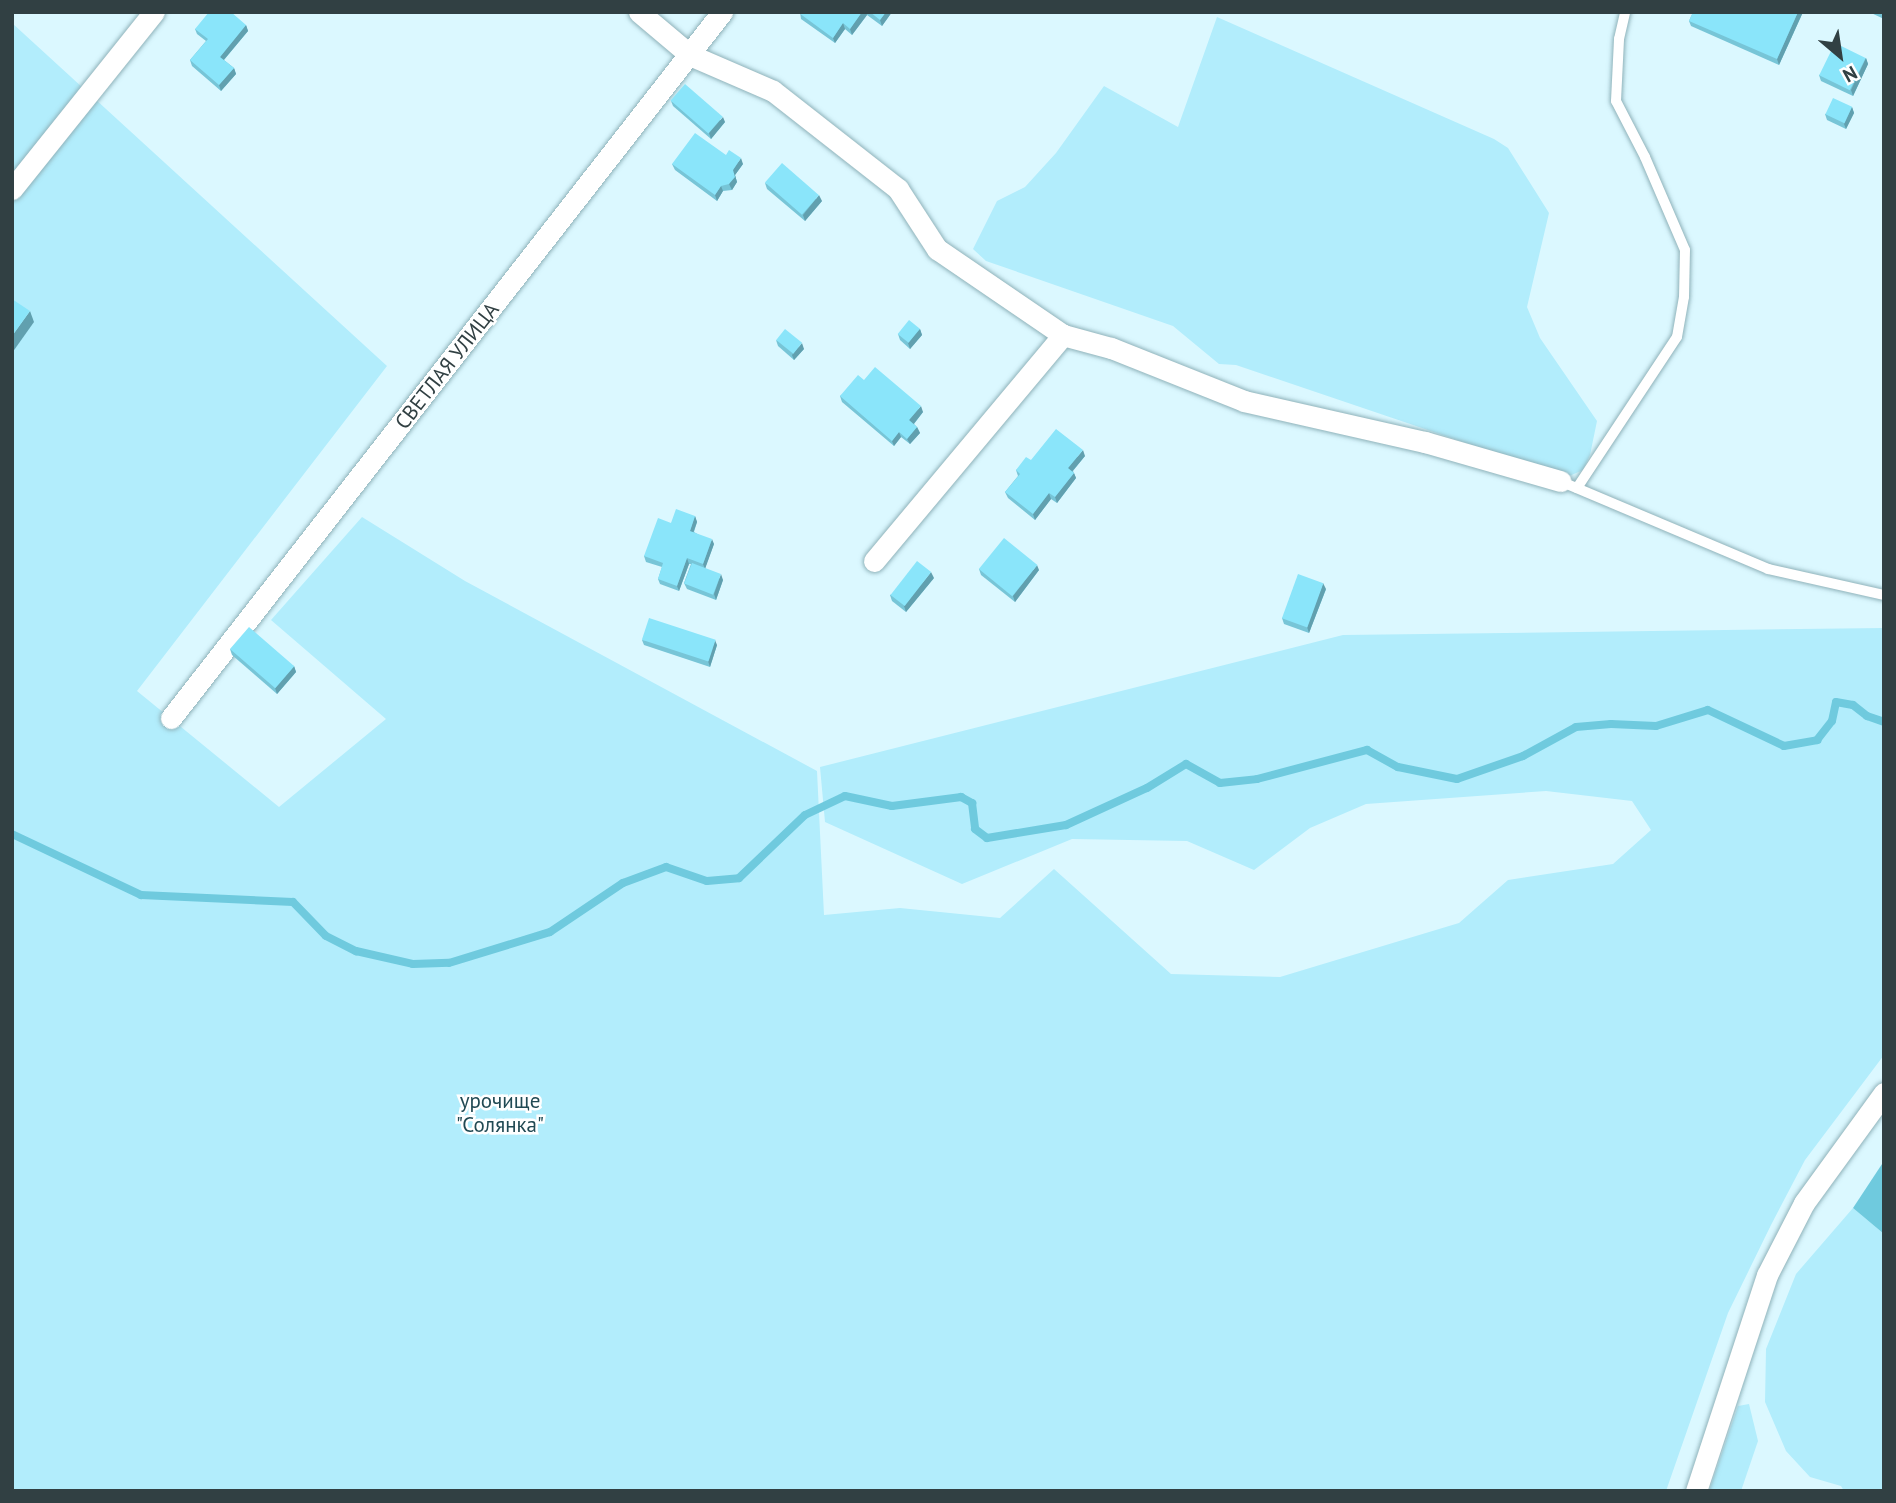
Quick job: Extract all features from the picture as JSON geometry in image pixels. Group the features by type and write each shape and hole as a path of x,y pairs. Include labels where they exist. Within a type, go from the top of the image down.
{"street":[{"path":"12,189 154,12"},
{"path":"639,12 690,55 773,91 898,189 937,249 1063,335 1111,348 1244,401 1425,442 1568,484"},
{"name":"СВЕТЛАЯ УЛИЦА","path":"171,718 722,12"},
{"path":"874,561 1063,335"},
{"path":"1696,1491 1767,1275 1804,1203 1884,1093"}],"lane":[{"path":"1625,12 1619,39 1616,101 1645,157 1685,250 1684,298 1677,337 1568,484 1768,569 1884,595"}],"green space":[{"path":"1217,17 1494,139 1508,148 1549,213 1527,307 1540,338 1597,421 1590,455 1583,470 1567,477 1236,365 1219,364 1173,326 986,261 973,249 997,201 1025,187 1056,153 1104,86 1178,127"},
{"name":"урочище \"Солянка\"","path":"12,23 387,366 137,691 279,807 386,719 271,620 362,517 465,581 817,771 824,915 900,908 1000,918 1054,869 1171,974 1280,977 1459,923 1508,880 1613,864 1651,830 1632,801 1546,791 1366,804 1310,828 1254,870 1187,841 1072,839 962,884 825,822 820,767 1343,635 1884,628 1884,1055 1805,1160 1771,1225 1728,1313 1666,1491 12,1491"},
{"path":"1853,1208 1884,1234 1884,1491 1844,1491 1841,1486 1810,1477 1786,1451 1765,1402 1766,1349 1796,1274"},
{"path":"1749,1404 1758,1441 1741,1491 1709,1491 1738,1406"}],"shaded area":[{"path":"1884,1161 1884,1234 1853,1208"}],"building":[{"path":"209,12 231,12 246,25 220,57 234,68 219,85 190,60 208,39 195,29"},
{"path":"800,12 862,12 850,29 843,23 833,38"},
{"path":"870,12 886,12 880,20"},
{"path":"1693,12 1798,12 1777,59 1689,21"},
{"path":"1835,43 1866,58 1850,90 1819,75"},
{"path":"685,84 723,117 708,133 671,101"},
{"path":"1833,98 1852,107 1844,123 1825,114"},
{"path":"695,133 726,155 729,150 741,158 733,170 735,177 729,184 721,186 715,195 672,164"},
{"path":"782,163 819,195 802,215 765,183"},
{"path":"12,299 30,311 12,336"},
{"path":"909,320 920,329 909,343 898,334"},
{"path":"785,329 802,343 793,354 776,340"},
{"path":"875,367 921,406 909,420 917,427 907,439 899,432 892,441 840,396 858,375 864,380"},
{"path":"1056,429 1083,450 1068,468 1074,473 1055,497 1049,493 1033,514 1005,492 1020,474 1016,470 1026,457 1031,460"},
{"path":"676,509 695,516 690,531 712,539 703,564 687,558 677,586 658,579 663,563 644,556 658,518 671,523"},
{"path":"1004,538 1037,565 1012,596 979,569"},
{"path":"917,561 931,572 905,606 891,595"},
{"path":"692,563 721,574 713,595 684,584"},
{"path":"1298,574 1323,583 1307,627 1282,618"},
{"path":"649,618 716,640 708,662 642,640"},
{"path":"249,627 294,666 275,688 230,649"}],"waterway":[{"path":"12,834 141,895 293,902 326,936 356,951 413,964 449,963 550,932 623,883 666,867 707,881 739,878 805,815 845,796 892,806 961,797 972,803 975,829 987,838 1066,825 1147,788 1186,764 1220,783 1257,779 1367,750 1398,767 1457,779 1523,756 1576,727 1611,724 1656,726 1708,710 1784,746 1817,740 1832,721 1836,702 1853,705 1867,716 1884,722"}]}
